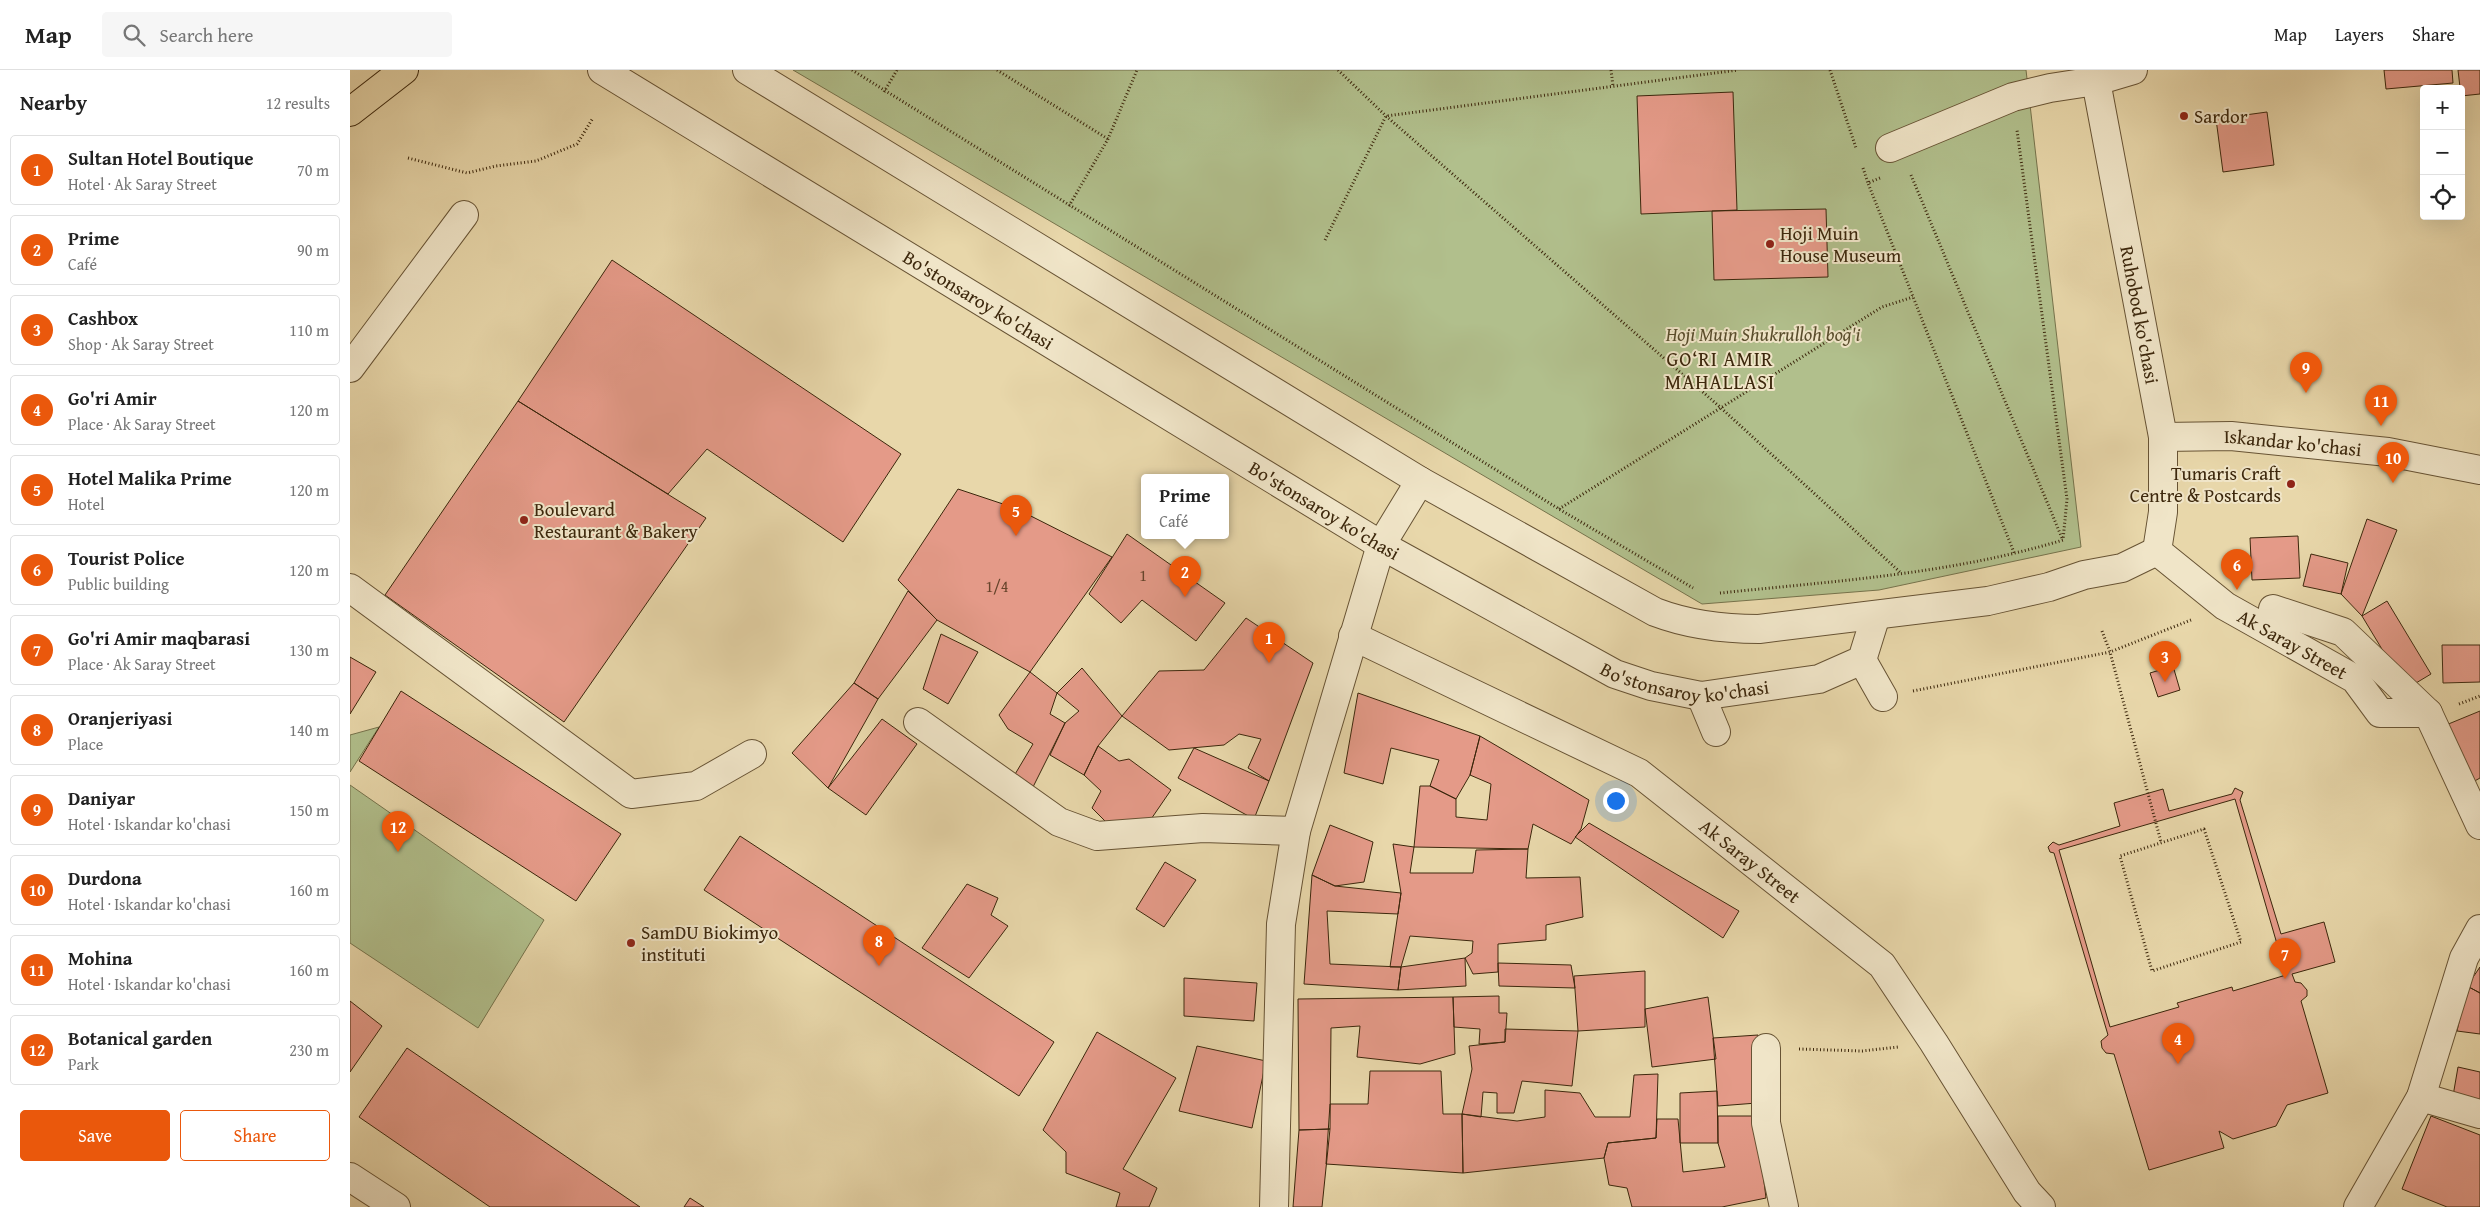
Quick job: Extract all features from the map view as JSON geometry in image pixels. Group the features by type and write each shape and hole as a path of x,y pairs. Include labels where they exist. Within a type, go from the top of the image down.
{"main road":[{"path":"350,112 404,70"}],"street":[{"name":"Bo'stonsaroy ko'chasi","path":"602,70 1381,545 1615,674 1651,686 1701,696 1819,679 1862,660"},
{"path":"747,70 1420,481 1646,607 1677,620 1729,629 1759,629 1988,601 2049,587 2084,575 2122,568 2157,551"},
{"path":"1899,157 2013,98 2094,74 2133,70"},
{"name":"Ruhobod ko'chasi","path":"2094,74 2162,437 2164,512 2157,551"},
{"path":"350,368 464,215"},
{"name":"Iskandar ko'chasi","path":"2162,437 2224,435 2388,452 2480,470"},
{"path":"1274,1207 1281,924 1296,831 1381,545 1420,481"},
{"name":"Ak Saray Street","path":"2157,551 2225,606 2355,679 2380,713 2428,713"},
{"path":"350,588 631,794 696,786 752,754"},
{"path":"2273,609 2343,632 2428,713 2480,825"},
{"path":"1876,614 1862,660 1883,697"},
{"name":"Ak Saray Street","path":"1353,636 1639,772 1882,965 1934,1043 2027,1192 2041,1207"},
{"path":"1701,696 1716,732"},
{"path":"918,722 1059,822 1097,836 1203,828 1296,831"},
{"path":"2358,1207 2421,1097 2464,958 2480,929"},
{"path":"1766,1048 1766,1123 1784,1207"},
{"path":"2421,1097 2480,1114"},
{"path":"350,1178 396,1207"}],"path":[{"path":"852,70 884,92 1559,509 1695,589"},
{"path":"884,92 897,70"},
{"path":"997,70 1108,140"},
{"path":"1068,206 1108,140 1137,70"},
{"path":"1338,70 1386,116 1720,407 1901,574"},
{"path":"1611,70 1613,86"},
{"path":"1386,116 1738,70"},
{"path":"1830,70 1859,155"},
{"path":"2013,98 2067,499 2063,540"},
{"path":"1325,240 1386,116"},
{"path":"408,158 467,173 496,166 536,161 577,144 593,118"},
{"path":"1899,157 2063,540"},
{"path":"1862,164 2015,555"},
{"path":"1868,183 1884,177"},
{"path":"1559,509 1882,307 1913,297"},
{"path":"1713,593 1901,574 2015,555 2063,540"},
{"path":"1883,697 2110,652 2225,606"},
{"path":"2102,631 2110,652 2161,842"},
{"path":"2204,829 2241,942 2152,971 2120,856 2161,842 2204,829"},
{"path":"1766,1048 1862,1051 1934,1043"}],"green space":[{"name":"Hoji Muin Shukrulloh bog'i","path":"793,70 2026,70 2081,547 1879,590 1702,604"},
{"path":"379,727 350,772 350,735"},
{"path":"350,785 544,920 478,1028 350,943"}],"building":[{"path":"2384,70 2452,70 2453,83 2386,89"},
{"path":"2458,70 2480,70 2480,94 2465,96 2465,85 2460,85"},
{"path":"1733,92 1737,210 1641,214 1637,96"},
{"path":"2267,112 2274,165 2223,172 2216,119"},
{"name":"Hoji Muin House Museum","path":"1826,209 1828,277 1714,280 1712,211"},
{"path":"612,260 901,454 843,542 707,449 668,494 518,401"},
{"path":"518,401 706,518 564,722 385,595"},
{"path":"958,489 1015,508 1112,557 1030,672 937,620 898,580"},
{"path":"2367,519 2397,530 2362,616 2341,594"},
{"path":"1127,534 1225,603 1196,641 1142,600 1121,623 1089,594"},
{"path":"2298,536 2300,578 2252,580 2250,538"},
{"path":"2311,554 2348,563 2341,594 2303,586"},
{"path":"908,591 937,620 878,699 854,683"},
{"path":"2387,601 2431,674 2406,689 2362,616"},
{"path":"1246,618 1313,663 1269,781 1248,768 1261,739 1239,734 1224,745 1169,750 1122,716 1159,671 1204,670"},
{"path":"941,634 978,652 948,704 923,689"},
{"path":"2442,645 2480,645 2480,682 2443,683"},
{"path":"350,657 376,672 350,714"},
{"path":"2173,666 2180,690 2158,697 2150,673"},
{"path":"1082,668 1122,716 1098,746 1084,775 1050,755 1065,723 1079,711 1057,693"},
{"path":"1030,672 1057,693 1050,714 1065,723 1031,791 1008,786 1033,744 1008,729 999,715"},
{"path":"854,683 878,699 828,788 792,753"},
{"path":"401,691 621,834 576,901 359,761"},
{"path":"1358,693 1480,736 1470,775 1456,799 1430,786 1439,760 1391,748 1383,784 1344,773"},
{"path":"2480,711 2480,778 2471,783 2446,725"},
{"path":"882,719 917,744 866,815 828,788"},
{"path":"1480,736 1589,800 1581,829 1571,844 1533,824 1528,849 1414,847 1420,786 1430,786 1456,799 1456,817 1487,820 1491,784 1470,775"},
{"path":"1098,746 1119,761 1129,759 1171,790 1147,825 1107,823 1092,808 1101,791 1084,775"},
{"path":"1194,748 1269,781 1254,819 1178,778"},
{"path":"2235,788 2243,792 2240,800 2281,934 2324,922 2335,962 2292,974 2295,982 2301,983 2307,990 2307,996 2301,1001 2328,1093 2287,1105 2276,1126 2233,1139 2219,1131 2224,1148 2149,1170 2114,1054 2106,1053 2102,1048 2101,1041 2108,1035 2054,853 2050,852 2048,847 2053,842 2059,845 2120,826 2114,803 2163,789 2169,811 2232,794","holes":["2235,799 2286,975 2233,991 2232,987 2177,1003 2179,1007 2110,1027 2059,850"]},
{"path":"1589,823 1739,911 1723,938 1575,837"},
{"path":"1330,825 1373,842 1364,882 1335,886 1312,875"},
{"path":"740,836 1054,1042 1019,1096 704,890"},
{"path":"1393,844 1414,847 1410,873 1473,873 1476,850 1528,849 1526,878 1580,877 1583,917 1546,925 1546,940 1498,944 1498,972 1473,974 1465,958 1472,953 1473,941 1410,936 1401,967 1390,967 1401,893"},
{"path":"1165,862 1196,880 1164,927 1136,909"},
{"path":"1312,875 1335,886 1401,893 1398,914 1327,911 1330,964 1401,967 1398,990 1304,984"},
{"path":"967,884 998,898 991,915 1008,926 969,978 922,948"},
{"path":"1465,958 1466,986 1398,990 1401,967"},
{"path":"1498,963 1571,965 1575,988 1499,986"},
{"path":"2480,967 2480,993 2467,986"},
{"path":"1645,971 1645,1027 1578,1031 1574,976"},
{"path":"1184,978 1257,983 1254,1021 1184,1016"},
{"path":"2467,986 2480,993 2480,1034 2457,1031"},
{"path":"1499,996 1499,1013 1507,1013 1505,1042 1479,1044 1480,1029 1454,1027 1453,997"},
{"path":"1453,997 1455,1054 1420,1064 1357,1057 1360,1026 1331,1028 1330,1129 1299,1130 1298,999"},
{"path":"1708,997 1716,1059 1652,1067 1645,1009"},
{"path":"350,1001 382,1026 350,1072"},
{"path":"1505,1029 1578,1031 1572,1086 1522,1081 1514,1113 1497,1113 1497,1093 1483,1092 1481,1117 1462,1114 1472,1069 1469,1046 1505,1042"},
{"path":"1097,1032 1176,1078 1123,1169 1157,1188 1149,1207 1116,1207 1120,1193 1066,1173 1066,1152 1043,1130"},
{"path":"1758,1035 1757,1103 1718,1106 1713,1038"},
{"path":"1197,1046 1266,1061 1252,1128 1179,1111"},
{"path":"407,1048 640,1207 490,1207 359,1117"},
{"path":"2458,1067 2480,1072 2480,1101 2453,1096"},
{"path":"1370,1071 1441,1071 1443,1114 1462,1114 1463,1173 1326,1164 1330,1104 1368,1104"},
{"path":"1658,1074 1656,1138 1608,1143 1604,1158 1463,1173 1462,1114 1517,1121 1545,1117 1545,1090 1580,1093 1595,1117 1630,1117 1634,1075"},
{"path":"1717,1091 1718,1143 1680,1143 1680,1093"},
{"path":"1718,1116 1756,1116 1766,1198 1722,1207 1632,1207 1627,1188 1609,1185 1604,1158 1608,1143 1656,1138 1657,1119 1678,1119 1683,1172 1725,1167 1718,1143"},
{"path":"2431,1116 2480,1135 2480,1207 2447,1207 2402,1189"},
{"path":"1330,1129 1322,1207 1293,1207 1299,1130"},
{"path":"690,1198 704,1207 684,1207"}],"place":[{"name":"Sardor","path":"2184,116"},
{"name":"Hoji Muin House Museum","path":"1770,244"},
{"name":"Daniyar","path":"2306,393"},
{"name":"Mohina","path":"2381,426"},
{"name":"Durdona","path":"2393,483"},
{"name":"Tumaris Craft Centre & Postcards","path":"2291,484"},
{"name":"Boulevard Restaurant & Bakery","path":"524,520"},
{"name":"Hotel Malika Prime","path":"1016,536"},
{"name":"Tourist Police","path":"2237,590"},
{"name":"Prime","path":"1185,597"},
{"name":"Sultan Hotel Boutique","path":"1269,663"},
{"name":"Cashbox","path":"2165,682"},
{"name":"Botanical garden","path":"398,852"},
{"name":"SamDU Biokimyo instituti","path":"631,943"},
{"name":"Oranjeriyasi","path":"879,966"},
{"name":"Go'ri Amir maqbarasi","path":"2285,979"},
{"name":"Go'ri Amir","path":"2178,1064"}],"district":[{"name":"GO‘RI AMIR MAHALLASI","path":"1720,370"}]}
